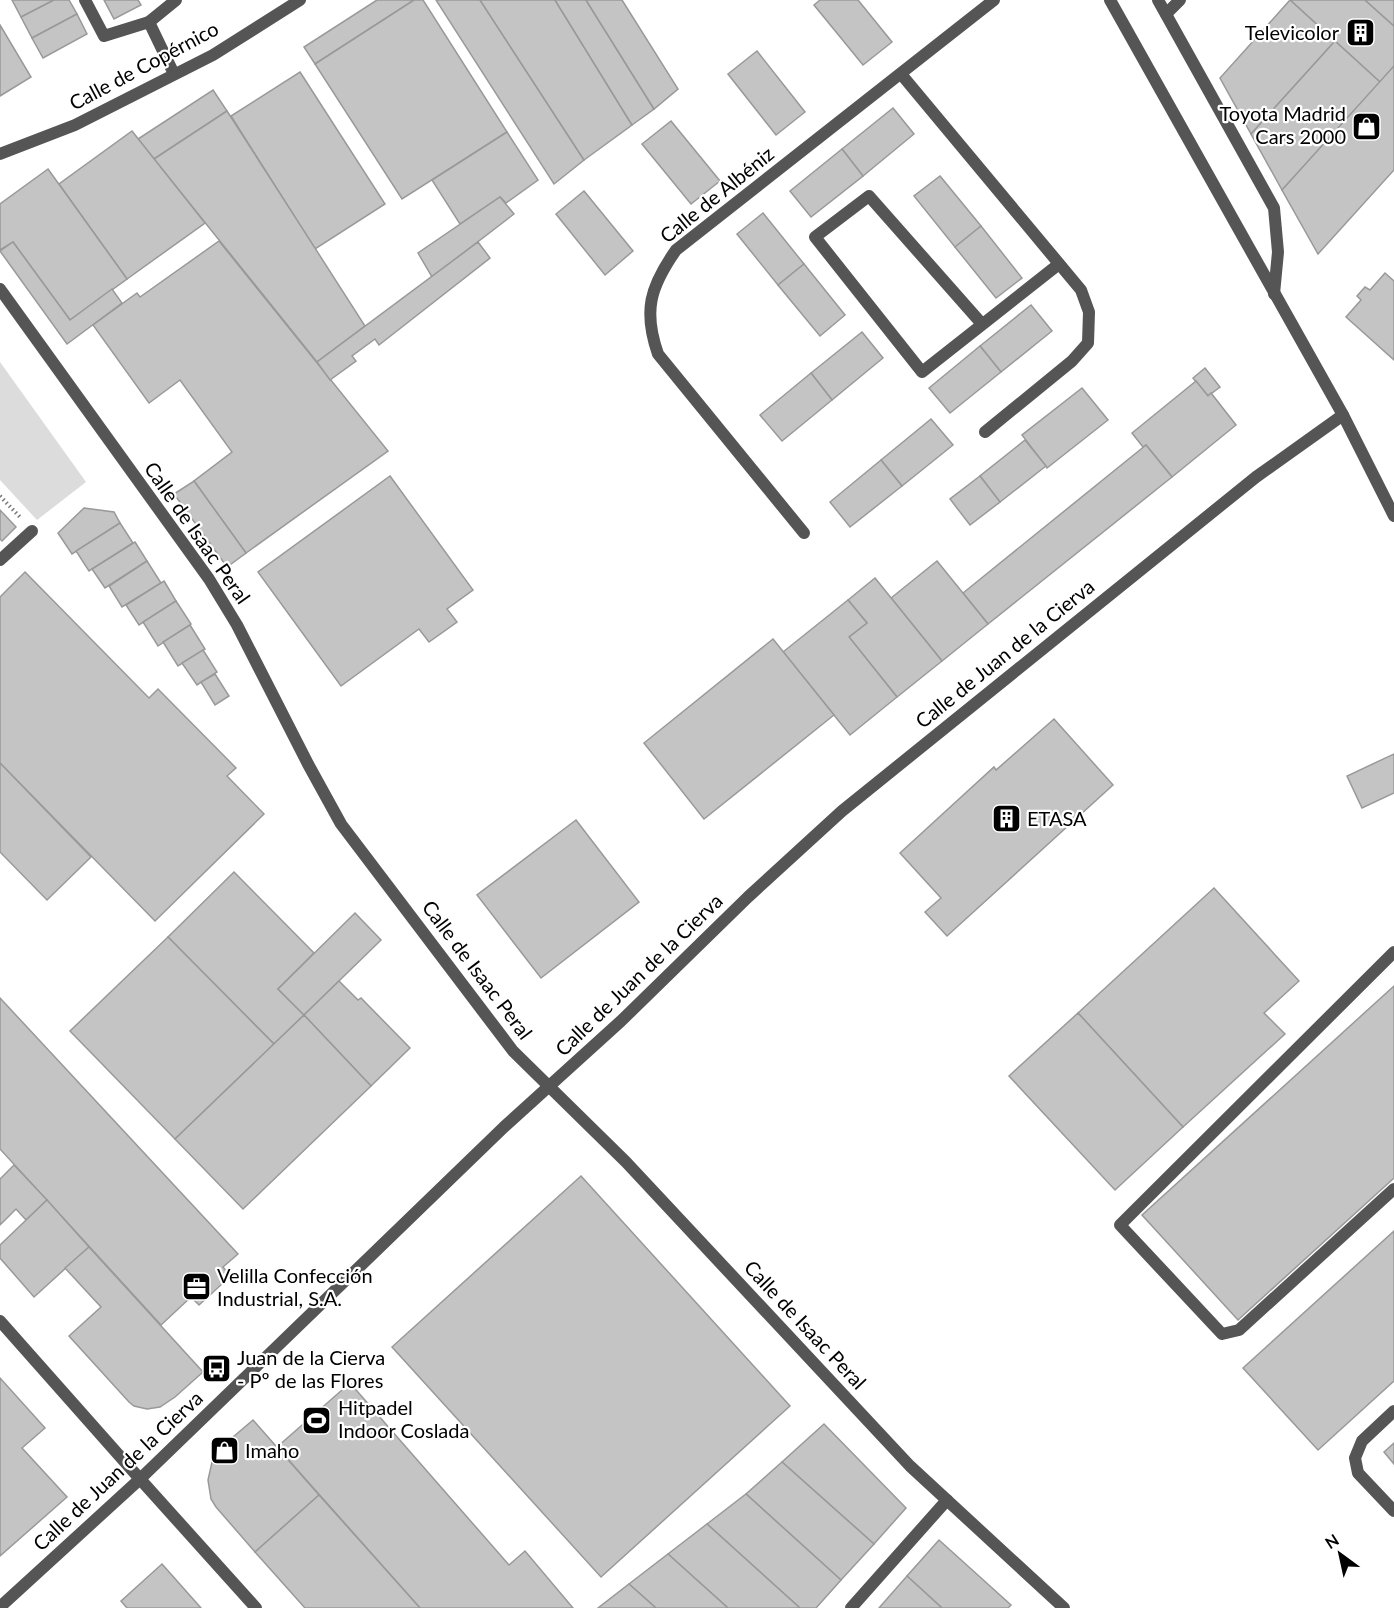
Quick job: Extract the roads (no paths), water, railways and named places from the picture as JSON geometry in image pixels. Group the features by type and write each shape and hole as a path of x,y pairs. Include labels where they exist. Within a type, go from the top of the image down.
{"street":[{"path":"85,0 104,36 149,22 176,0"},
{"name":"Calle de Copérnico","path":"0,154 75,125 213,55 300,0"},
{"name":"Calle de Albéniz","path":"804,533 658,354 651,334 650,308 656,283 675,250 994,0"},
{"path":"1110,0 1343,415 1394,516"},
{"path":"1158,0 1274,208 1278,252 1274,294"},
{"path":"1166,14 1180,0"},
{"path":"149,22 174,74"},
{"path":"901,74 1081,290 1089,312 1088,343 1072,361 986,432"},
{"path":"982,324 869,196 815,237 922,372 1059,264"},
{"name":"Calle de Isaac Peral","path":"0,289 209,579 237,625 308,764 342,824 513,1051 626,1162 910,1466 1064,1608"},
{"name":"Calle de Juan de la Cierva","path":"0,1607 140,1479 504,1127 842,811 1256,477 1343,415"},
{"path":"0,560 32,531"},
{"path":"1394,952 1120,1225 1222,1334 1239,1330 1394,1189"},
{"path":"0,1321 256,1608"},
{"path":"1394,1411 1362,1441 1355,1458 1358,1473 1394,1511"},
{"path":"851,1608 947,1500"}],"place":[{"name":"Televicolor","path":"1360,33"},
{"name":"Toyota Madrid Cars 2000","path":"1367,126"},
{"name":"ETASA","path":"1006,819"},
{"name":"Velilla Confección Industrial, S.A.","path":"196,1287"},
{"name":"Juan de la Cierva - Pº de las Flores","path":"216,1369"},
{"name":"Hitpadel Indoor Coslada","path":"317,1420"},
{"name":"Imaho","path":"224,1451"}]}
